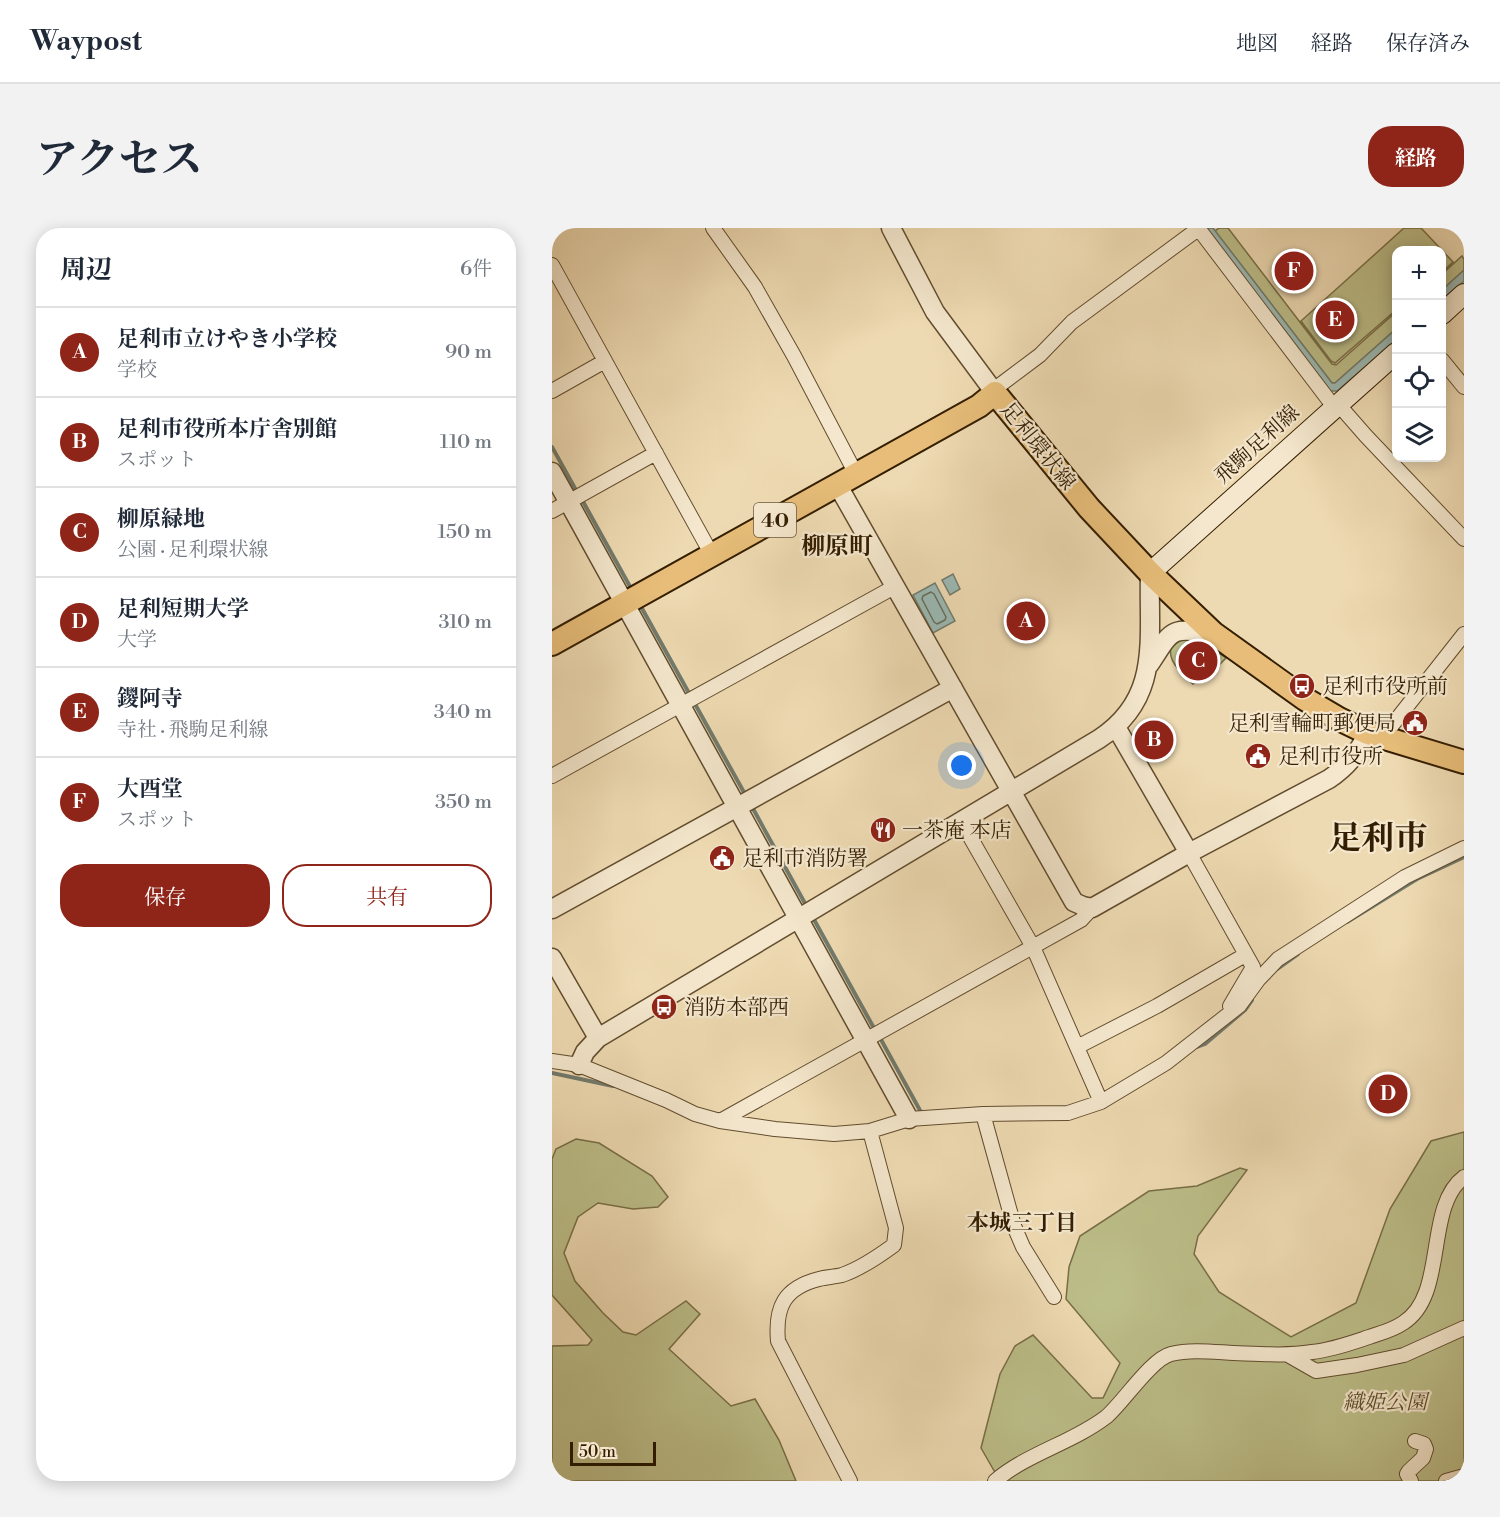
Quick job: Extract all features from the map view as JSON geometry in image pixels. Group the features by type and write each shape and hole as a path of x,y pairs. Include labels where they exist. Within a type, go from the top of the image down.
{"main road":[{"path":"1446,310 1464,294"},
{"name":"飛駒足利線","path":"1150,573 1395,354"},
{"name":"足利環状線","path":"552,644 979,406 995,393 1089,508 1150,573 1214,633 1305,699 1339,719 1375,736 1464,762"}],"street":[{"path":"713,228 761,297 794,356 896,586 952,688 1074,902 1092,908"},
{"path":"891,228 935,312 995,393 1000,385 1040,355 1072,322 1198,228 1336,405 1464,539"},
{"path":"552,266 712,555"},
{"path":"552,391 605,361"},
{"path":"1446,365 1464,387"},
{"path":"552,511 656,453"},
{"path":"552,472 909,1119"},
{"path":"1148,667 1150,573"},
{"path":"552,776 896,586"},
{"path":"579,1065 585,1052 598,1038 1116,727 1129,714 1138,699 1148,667 1163,644 1175,631 1185,629 1214,633"},
{"path":"720,1121 1081,920 1092,908 1189,853 1343,770 1464,634"},
{"path":"552,909 952,688"},
{"path":"1116,727 1252,967 1222,1019"},
{"path":"961,821 1033,947 1101,1102"},
{"path":"552,1061 579,1065 695,1114 720,1121 775,1129 834,1134 870,1131 909,1119 983,1114 1068,1113 1101,1102 1166,1063 1239,1006 1258,980 1278,959 1405,877 1464,848"},
{"path":"1077,1047 1157,1006 1245,955"},
{"path":"552,958 598,1038"},
{"path":"983,1114 1014,1226 1023,1247 1054,1297"},
{"path":"850,1481 778,1341 776,1323 782,1303 795,1289 818,1280 843,1275 878,1257 894,1245 896,1228 870,1131"},
{"path":"995,1481 1025,1462 1078,1435 1107,1416 1148,1371 1168,1354 1314,1352 1394,1329 1405,1322 1424,1302 1440,1236 1444,1205 1452,1187 1464,1177"},
{"path":"1286,1354 1316,1371 1358,1365 1404,1355 1464,1328"},
{"path":"1411,1481 1408,1477 1409,1471 1424,1458 1426,1449 1424,1444 1415,1441"},
{"path":"1446,1481 1464,1476"}],"green space":[{"path":"1219,228 1228,228 1332,364 1336,365 1392,316 1392,333 1335,383 1332,383 1215,231"},
{"path":"1404,228 1421,228 1438,246 1392,246 1392,313 1335,363 1331,361 1301,321"},
{"path":"1446,254 1453,262 1446,268"},
{"path":"1462,256 1464,270 1446,286 1446,270"},
{"path":"1177,638 1199,640 1226,658 1215,669 1193,684 1171,657 1170,651"},
{"name":"織姫公園","path":"1464,1132 1464,1481 1000,1481 981,1448 1000,1374 1015,1346 1033,1335 1092,1398 1103,1398 1120,1363 1066,1299 1069,1267 1080,1236 1149,1191 1197,1186 1240,1168 1247,1170 1198,1236 1194,1254 1219,1292 1291,1337 1356,1303 1390,1209 1431,1141"},
{"path":"576,1139 599,1143 652,1176 668,1197 658,1207 633,1209 598,1203 578,1217 564,1253 575,1281 623,1332 636,1335 686,1301 700,1314 669,1349 731,1406 755,1399 779,1440 796,1481 552,1481 552,1346 588,1345 592,1340 552,1295 552,1159 556,1149"}],"water":[{"path":"1202,228 1213,228 1332,383 1335,383 1392,333 1392,343 1337,391 1329,391"},
{"path":"1464,270 1464,281 1446,297 1446,286"},
{"path":"953,574 960,589 950,595 942,580"},
{"path":"935,583 955,621 933,633 913,595"}],"waterway":[{"path":"552,447 577,492"},
{"path":"581,498 633,592"},
{"path":"639,603 746,796"},
{"path":"751,805 807,907"},
{"path":"1347,922 1417,879 1464,857"},
{"path":"812,916 875,1030"},
{"path":"1277,969 1298,954"},
{"path":"1197,1047 1205,1044 1245,1010 1252,1000"},
{"path":"879,1036 922,1114"},
{"path":"552,1073 613,1086"}],"place":[{"name":"大酉堂","path":"1294,271"},
{"name":"鑁阿寺","path":"1335,320"},
{"name":"足利市立けやき小学校","path":"1026,621"},
{"name":"柳原緑地","path":"1198,661"},
{"name":"足利市役所前","path":"1302,686"},
{"name":"足利雪輪町郵便局","path":"1415,723"},
{"name":"足利市役所本庁舎別館","path":"1154,740"},
{"name":"足利市役所","path":"1258,756"},
{"name":"一茶庵 本店","path":"883,830"},
{"name":"足利市消防署","path":"722,858"},
{"name":"消防本部西","path":"664,1007"},
{"name":"足利短期大学","path":"1388,1094"}],"district":[{"name":"柳原町","path":"837,546"},
{"name":"足利市","path":"1378,837"},
{"name":"本城三丁目","path":"1022,1222"}]}
